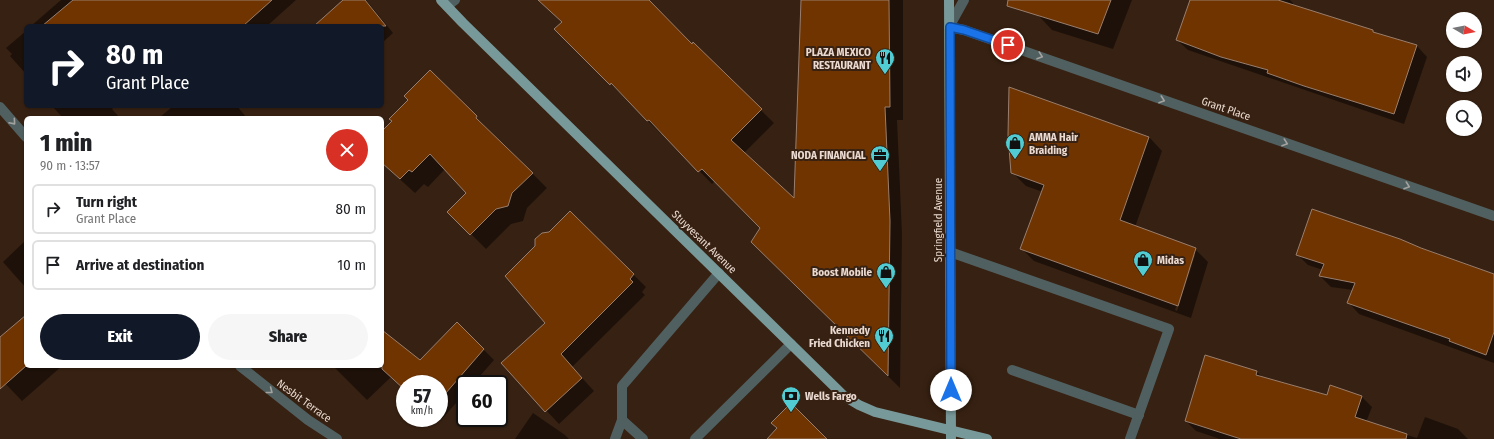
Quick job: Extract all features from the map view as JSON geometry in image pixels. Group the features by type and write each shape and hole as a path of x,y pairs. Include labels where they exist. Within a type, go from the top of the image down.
{"main road":[{"name":"Springfield Avenue","path":"950,0 951,434"},
{"name":"Stuyvesant Avenue","path":"448,2 718,273 844,396 859,405 895,418 951,434 987,439"}],"street":[{"path":"950,27 964,0"},
{"name":"Grant Place","path":"950,27 971,32 1494,216"},
{"path":"0,107 24,135"},
{"path":"950,252 1169,329 1130,439"},
{"path":"615,439 622,420 622,386 718,273"},
{"path":"695,439 791,344"},
{"name":"Nesbit Terrace","path":"242,368 281,399 337,439"},
{"path":"1012,370 1139,415"},
{"path":"622,420 643,439"},
{"path":"945,439 951,434"}],"building":[{"path":"73,0 272,0 245,24 44,24"},
{"path":"343,0 365,0 386,26 384,26 384,24 316,24"},
{"path":"538,0 649,0 692,44 693,42 762,109 731,140 794,198 801,0 889,0 890,107 885,107 890,221 888,376 751,242 760,228 702,169 698,172 649,120 647,121 611,83 610,85 554,29 562,22"},
{"path":"1008,0 1111,0 1098,34 1007,6"},
{"path":"1190,0 1278,0 1417,45 1394,114 1304,86 1267,73 1268,70 1221,57 1176,40"},
{"path":"430,70 477,116 476,118 533,173 512,193 508,206 496,209 470,235 447,212 466,193 430,154 412,172 409,170 400,179 384,165 384,129 392,121 389,119 408,100 404,96"},
{"path":"1009,87 1149,137 1120,220 1196,248 1178,306 1020,249 1044,185 1011,173 1008,135"},
{"path":"1312,209 1400,239 1494,274 1494,332 1486,355 1449,341 1450,339 1347,303 1355,283 1319,276 1324,264 1296,255"},
{"path":"570,211 634,274 630,279 633,282 561,354 582,378 545,412 501,363 545,323 505,276 535,246 535,239 542,233 549,232"},
{"path":"24,317 24,368 0,389 0,337"},
{"path":"457,322 484,349 462,375 456,375 456,381 448,391 448,375 396,375 396,382 382,369 384,368 384,332 420,360"},
{"path":"1205,355 1257,371 1256,375 1327,395 1330,385 1362,396 1355,417 1407,434 1406,439 1241,439 1185,421"},
{"name":"Wells Fargo","path":"791,403 827,439 767,439 777,428 771,423"}],"place":[{"name":"PLAZA MEXICO RESTAURANT","path":"885,75"},
{"name":"AMMA Hair Braiding","path":"1015,160"},
{"name":"NODA FINANCIAL","path":"880,172"},
{"name":"Midas","path":"1143,277"},
{"name":"Boost Mobile","path":"886,289"},
{"name":"Kennedy Fried Chicken","path":"884,353"},
{"name":"Wells Fargo","path":"791,413"}],"route":[{"path":"951,390 950,27 964,30 1008,45"}]}
